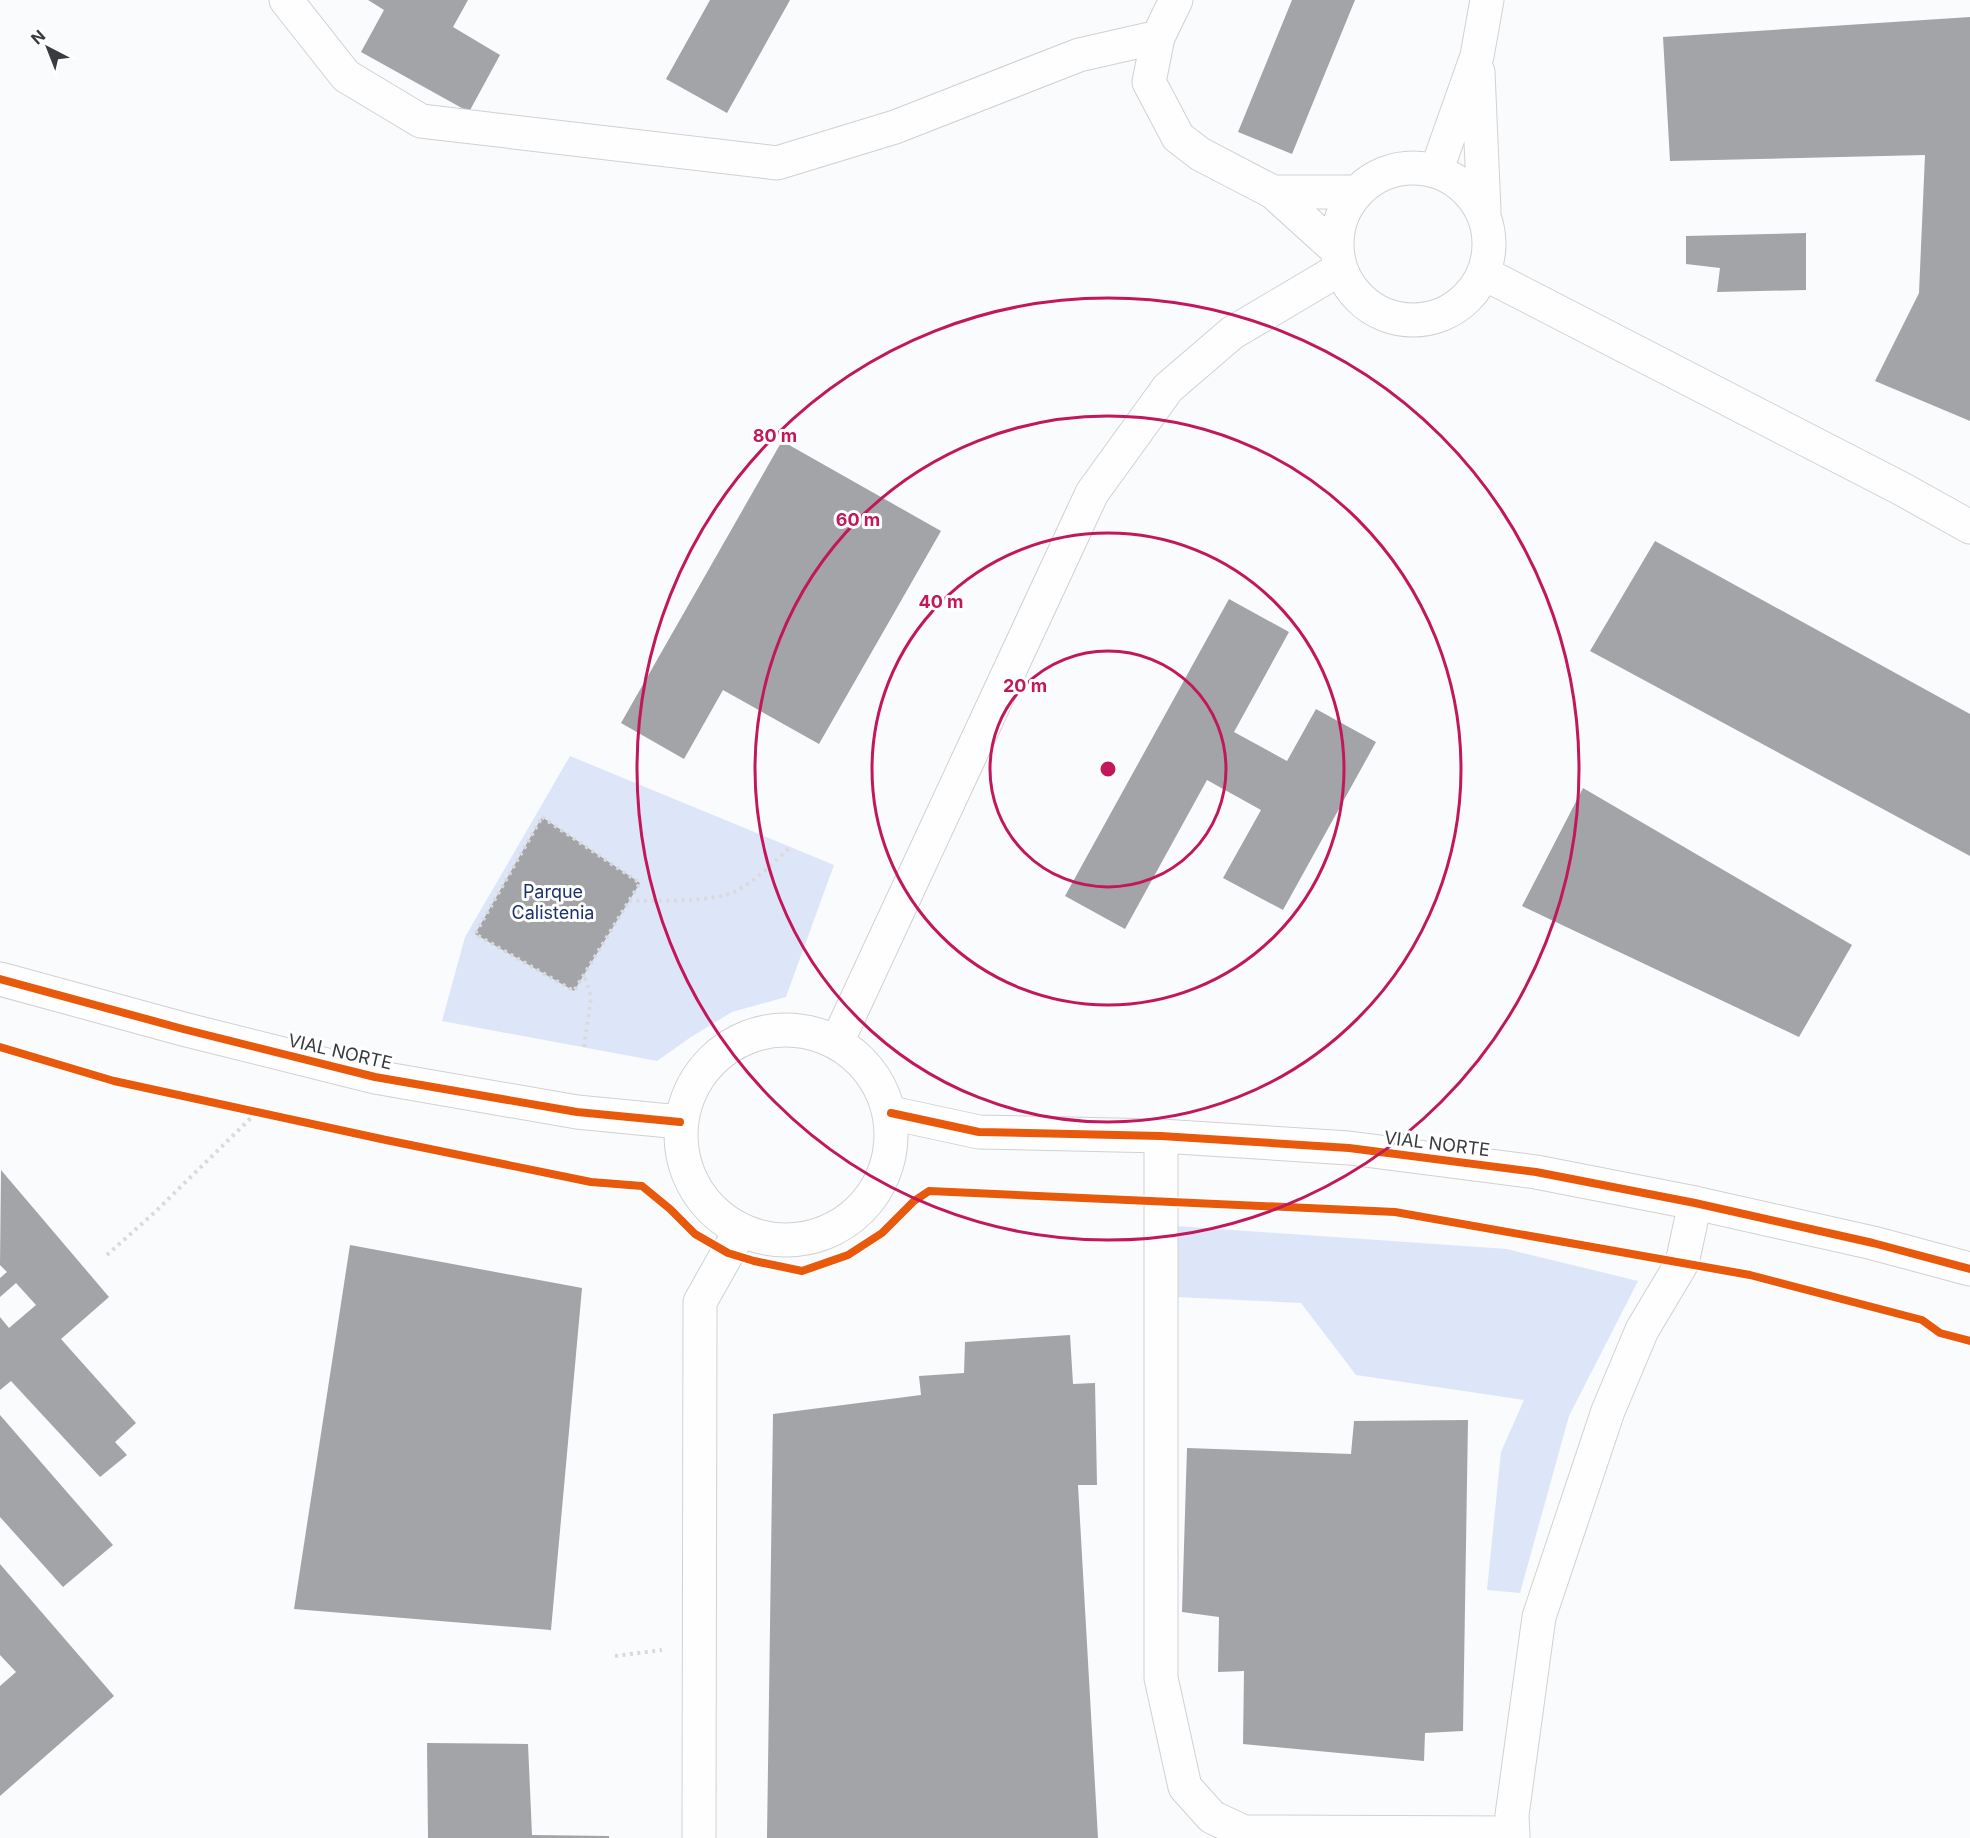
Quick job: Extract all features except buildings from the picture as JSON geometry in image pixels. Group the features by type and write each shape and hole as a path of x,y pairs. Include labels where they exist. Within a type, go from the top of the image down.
{"street":[{"path":"286,0 346,76 421,121 777,163 895,127 1079,55 1158,37"},
{"path":"1176,0 1158,37 1149,82 1178,137 1200,154 1273,192 1338,259 1350,288 1366,305 1387,316 1410,321 1434,318 1464,301 1485,274 1491,242 1484,211 1477,56"},
{"path":"1437,169 1477,56 1487,0"},
{"path":"1338,259 1340,218 1356,192 1394,169 1437,169 1465,185 1484,211"},
{"path":"1273,192 1356,192"},
{"path":"837,1042 1092,493 1168,388 1232,333 1338,259"},
{"path":"1485,274 1902,489 1970,527"},
{"name":"VIAL NORTE","path":"0,979 183,1029 375,1077 577,1112 680,1122"},
{"path":"782,1029 819,1034 837,1042 862,1060 880,1085 891,1113 891,1152 878,1189 852,1218 817,1237 778,1241 740,1231 705,1204 684,1166 680,1122 692,1086 715,1057 746,1037 782,1029"},
{"name":"VIAL NORTE","path":"891,1113 979,1132 1161,1136 1349,1148 1536,1172 1695,1203 1873,1243 1970,1269"},
{"path":"1161,1136 1161,1678 1185,1787 1212,1817 1244,1832 1513,1836 1512,1815 1539,1617 1608,1411 1642,1330 1682,1263 1695,1203"},
{"path":"699,1838 700,1302 740,1231"}],"path":[{"path":"542,817 640,883 629,901 574,991 475,934 542,817"},
{"path":"629,901 706,898 735,892 774,864 790,847"},
{"path":"584,975 591,997 584,1047"},
{"path":"246,1110 269,1114"},
{"path":"107,1255 154,1213 257,1112"},
{"path":"615,1656 665,1650"}],"shaded area":[{"path":"570,756 834,865 786,997 732,1012 657,1061 442,1021 465,937","holes":["542,817 639,883 574,991 475,934"]},
{"path":"1176,1226 1507,1249 1638,1281 1569,1416 1520,1593 1487,1590 1501,1452 1524,1400 1356,1375 1301,1303 1175,1297"}],"cycle path":[{"path":"0,979 183,1029 375,1077 577,1112 680,1122"},
{"path":"0,1047 114,1081 386,1140 591,1182 642,1186 695,1234 728,1253 802,1271 848,1255 882,1233 914,1201 929,1191 1395,1212 1750,1275 1922,1320 1940,1333 1970,1341"},
{"path":"891,1113 979,1132 1161,1136 1349,1148 1536,1172 1695,1203 1873,1243 1970,1269"}],"park label":[{"name":"Parque Calistenia","path":"553,902"}]}
